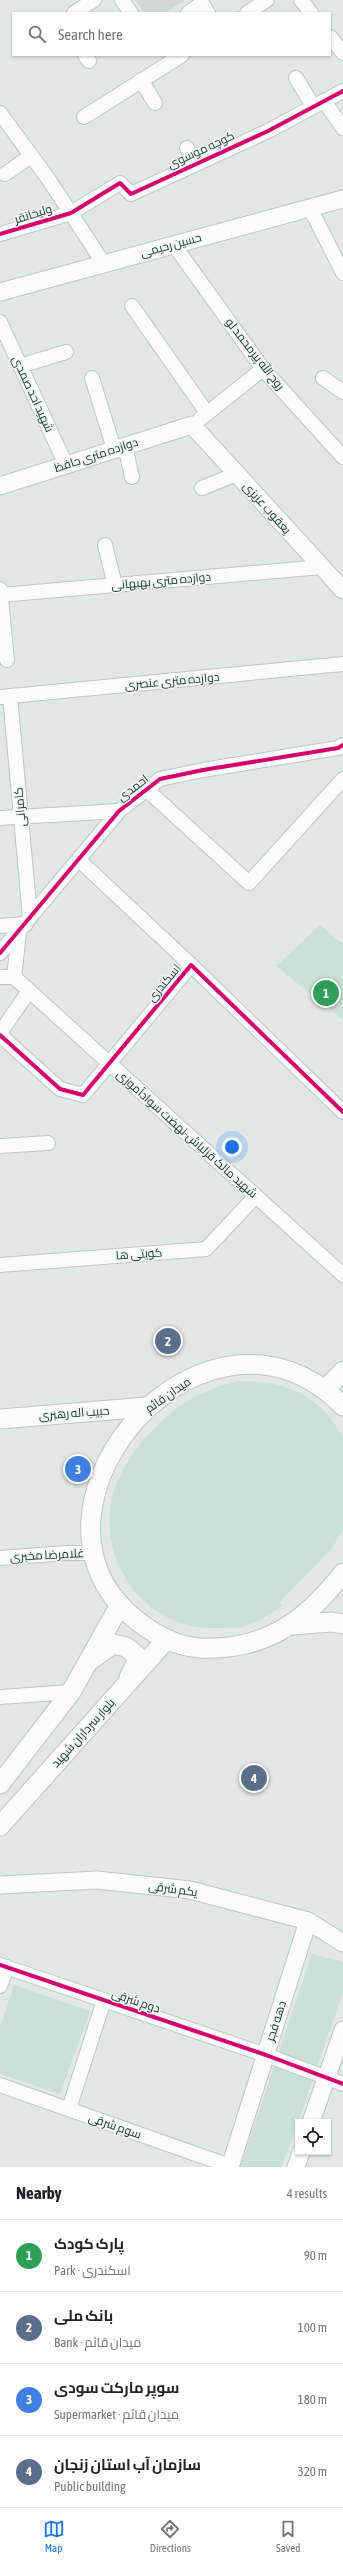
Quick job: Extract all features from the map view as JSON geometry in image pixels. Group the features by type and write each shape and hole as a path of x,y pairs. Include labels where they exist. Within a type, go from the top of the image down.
{"main road":[{"name":"میدان قائم","path":"343,1406 326,1389 300,1374 278,1367 241,1363 211,1369 190,1378 147,1407 118,1441 99,1481 90,1524 94,1553 104,1581 120,1605 141,1625 167,1639 195,1647 224,1649 253,1643 291,1624 324,1598 343,1573"},
{"path":"326,1389 343,1371"},
{"name":"حبیب اله رهبری","path":"0,1418 147,1407"},
{"path":"0,1784 71,1692 120,1605"},
{"path":"291,1624 332,1622 343,1624"},
{"name":"بلوار سرداران شهید","path":"0,1826 167,1639"},
{"path":"89,1660 113,1644 126,1647 136,1655 136,1663 126,1685"}],"street":[{"path":"122,0 130,12"},
{"path":"249,12 267,0"},
{"path":"301,0 310,12"},
{"path":"189,12 202,3 207,12"},
{"path":"331,37 343,53"},
{"path":"84,117 180,56"},
{"path":"296,78 343,128"},
{"path":"142,80 155,103"},
{"name":"کوچه موسوی","path":"71,213 120,183 131,194 268,130 343,91"},
{"path":"0,113 71,213 104,264"},
{"path":"187,148 196,164"},
{"path":"5,174 31,156"},
{"name":"حسین رحیمی","path":"0,292 343,199"},
{"path":"310,208 343,273"},
{"name":"ولیخانقر","path":"0,234 71,213"},
{"name":"روح الله پیرمحمد لو","path":"174,245 263,369 343,457"},
{"path":"132,306 207,413"},
{"name":"شهید احد صمدی","path":"0,322 66,465"},
{"path":"20,366 66,352"},
{"path":"192,425 263,369"},
{"path":"92,378 132,477"},
{"path":"323,378 343,392"},
{"name":"دوازده متری حافظ","path":"0,486 192,425"},
{"name":"یعقوب عزیزی","path":"192,425 343,590"},
{"path":"202,488 236,474"},
{"path":"105,545 115,585"},
{"name":"دوازده متری بهبهانی","path":"0,595 322,567"},
{"path":"0,589 7,660"},
{"name":"دوازده متری عنصری","path":"5,696 343,664"},
{"name":"کامرانی","path":"5,696 21,817 25,925 14,977"},
{"name":"احمدی","path":"0,954 119,811 146,789 160,780 196,772 341,746"},
{"path":"146,789 249,883 343,779"},
{"path":"0,818 119,811"},
{"name":"اسکندری","path":"79,860 192,965 343,1112"},
{"path":"0,926 25,925"},
{"name":"اسکندری","path":"0,1034 60,1089 72,1093 83,1094 110,1064 192,965"},
{"path":"0,976 14,977"},
{"name":"شهید مالک قزلباش-نهضت سوادآموزی","path":"14,977 343,1275"},
{"path":"0,1034 29,991"},
{"path":"0,1146 48,1143"},
{"name":"کویتی ها","path":"0,1265 206,1249 256,1196"},
{"name":"غلامرضا مخبری","path":"0,1558 66,1553 94,1553"},
{"path":"0,1697 71,1692"},
{"name":"یکم شرقی","path":"0,1885 97,1880 190,1890 308,1921 340,1941"},
{"name":"دهه فجر","path":"230,2166 308,1921"},
{"path":"0,1986 3,1966"},
{"name":"دوم شرقی","path":"3,1966 266,2055 326,2079 343,2084"},
{"path":"69,2109 104,2000"},
{"path":"312,2119 343,2030"},
{"name":"سوم شرقی","path":"0,2085 230,2166"},
{"path":"296,2167 300,2155"}],"shaded area":[{"path":"135,0 185,0 167,12 144,12"}],"green space":[{"path":"320,925 343,944 343,1020 276,966"},
{"path":"239,1381 272,1384 286,1387 300,1393 312,1400 333,1422 343,1437 343,1530 332,1548 280,1602 282,1606 258,1621 242,1627 218,1628 194,1626 173,1620 154,1609 137,1594 124,1576 115,1556 110,1534 110,1510 112,1498 120,1475 133,1454 165,1418 204,1392"},
{"path":"312,1954 343,1962 343,1993 299,2119 295,2119 295,2130 282,2167 240,2167"},
{"path":"14,1985 90,2011 60,2094 0,2074 0,2027"}],"cycle path":[{"path":"0,234 71,213 120,183 131,194 268,131 343,91"},
{"path":"0,953 119,811 160,779 203,770 338,748 343,745"},
{"path":"0,1035 60,1089 83,1095 191,965 343,1112"},
{"path":"0,1965 266,2055 343,2084"}],"place":[{"name":"پارک کودک","path":"326,993"},
{"name":"بانک ملی","path":"168,1341"},
{"name":"سوپر مارکت سودی","path":"78,1469"},
{"name":"سازمان آب استان زنجان","path":"254,1778"}]}
